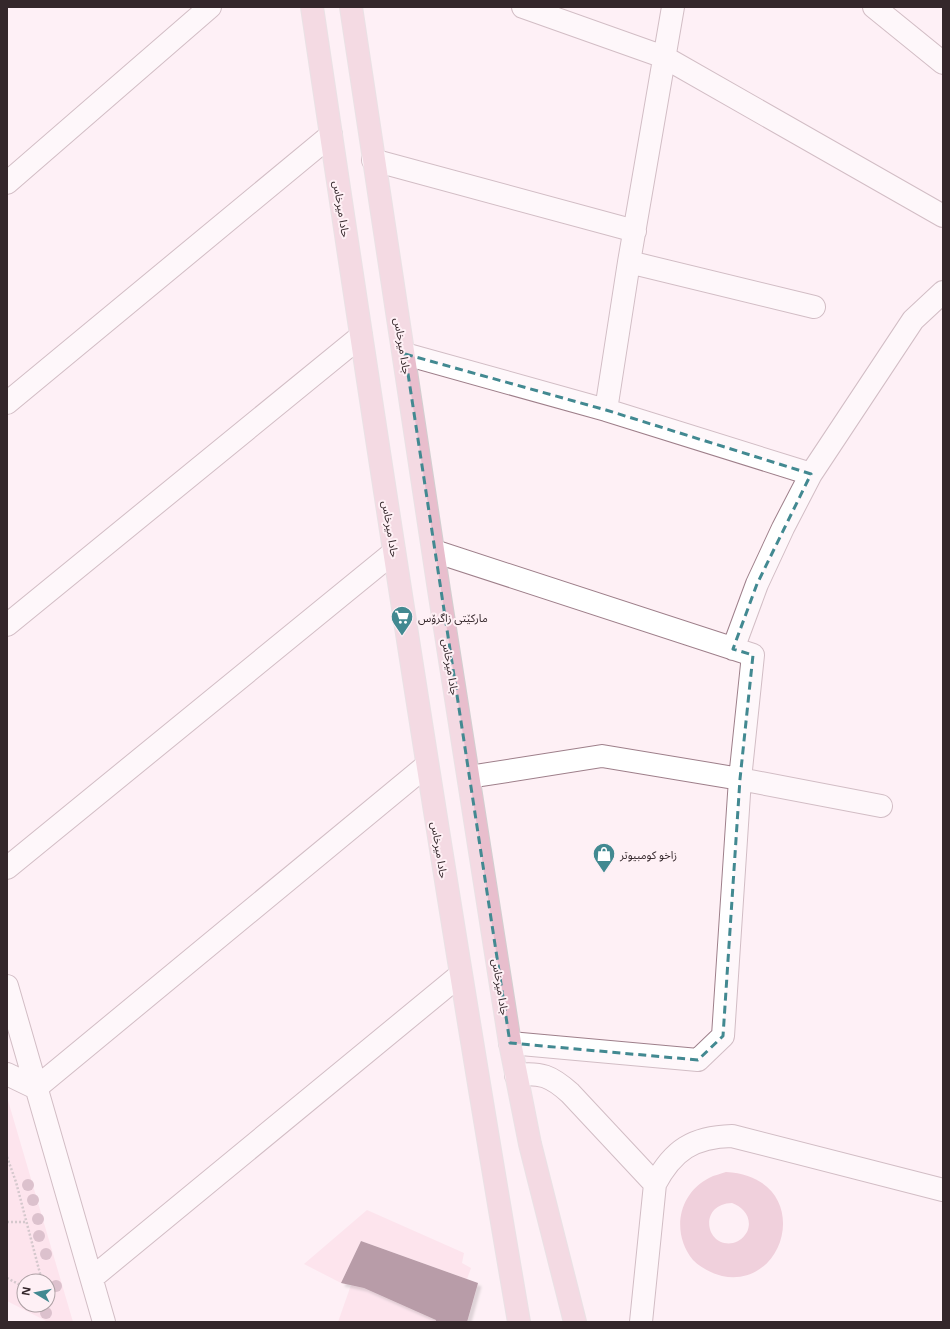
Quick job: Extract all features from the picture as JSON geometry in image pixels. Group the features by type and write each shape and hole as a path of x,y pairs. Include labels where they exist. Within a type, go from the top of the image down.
{"main road":[{"name":"حادا ميرخاس","path":"312,7 394,552 460,975 519,1322"},
{"name":"جادا ميرخاس","path":"351,7 373,160 510,1043 546,1213 575,1322"}],"street":[{"path":"7,183 210,7"},
{"path":"523,7 664,56 943,216"},
{"path":"606,410 629,262 673,7"},
{"path":"874,7 943,63"},
{"path":"7,403 331,135"},
{"path":"373,160 635,232"},
{"path":"629,262 814,307"},
{"path":"733,649 757,584 783,528 811,474 913,320 943,292"},
{"path":"7,625 361,336"},
{"path":"404,354 606,410 811,474"},
{"path":"434,551 753,655 740,779 723,1036 698,1060 510,1043"},
{"path":"7,868 394,552"},
{"path":"469,777 602,756 740,779 881,806"},
{"path":"36,1088 427,765"},
{"path":"92,1278 460,975"},
{"path":"7,986 104,1322"},
{"path":"7,1074 36,1088"},
{"path":"516,1075 543,1075 556,1081 570,1093 655,1184"},
{"path":"641,1322 655,1184 664,1167 677,1152 694,1142 712,1137 732,1136 943,1190"}],"path":[{"path":"7,1157 16,1182 40,1273"},
{"path":"7,1222 26,1222"},
{"path":"7,1278 16,1283"}],"highlighted area":[{"path":"405,354 606,410 811,474 757,584 733,649 753,655 740,779 723,1036 698,1060 510,1043"}],"shaded area":[{"path":"7,1097 73,1322 48,1322 30,1313 56,1313 56,1273 16,1273 16,1306 7,1301"},
{"path":"726,1172 754,1178 772,1192 782,1211 782,1231 776,1251 763,1266 745,1276 722,1276 703,1268 693,1260 686,1249 682,1238 680,1226 681,1215 690,1194 709,1178","holes":["732,1203 746,1214 749,1227 747,1232 738,1241 733,1243 724,1243 716,1239 711,1233 709,1225 710,1217 714,1210 721,1205"]},
{"path":"367,1210 464,1253 462,1263 471,1268 467,1279 361,1241 341,1283 304,1264"},
{"path":"351,1285 364,1288 436,1320 436,1322 338,1322"}],"building":[{"path":"361,1241 478,1283 467,1322 436,1322 436,1320 364,1288 341,1283"}],"place":[{"name":"مارکێتی زاگرۆس","path":"402,636"},
{"name":"زاخو كومبيوتر","path":"604,874"}]}
